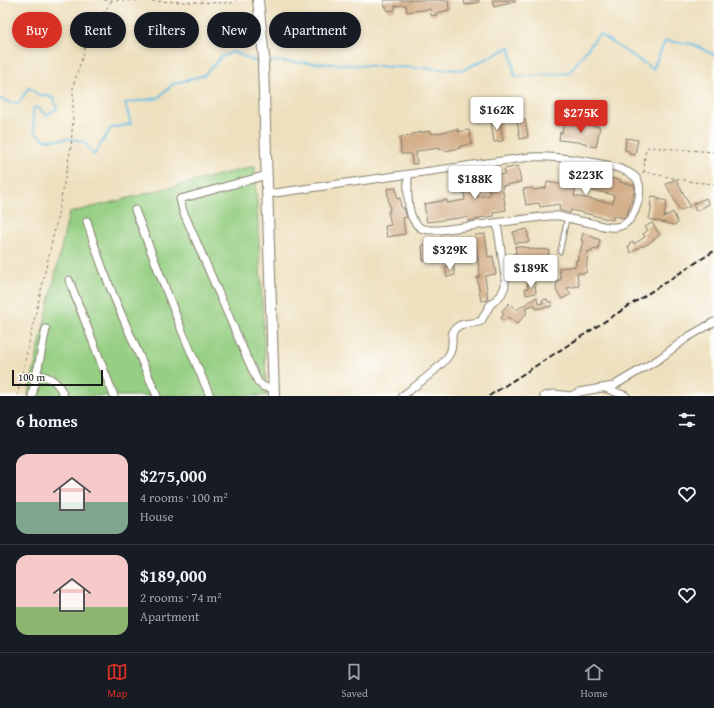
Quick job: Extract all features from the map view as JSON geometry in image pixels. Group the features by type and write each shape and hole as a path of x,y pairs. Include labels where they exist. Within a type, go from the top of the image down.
{"street":[{"path":"258,0 263,61 268,194 271,390 265,396"},
{"path":"268,194 408,174 530,157 546,157 604,164 626,171 633,175 640,187 638,200 630,220 615,227 549,216 430,230 421,228 410,212 408,200 408,174"},
{"path":"267,175 180,199 183,211 240,344 258,382 271,390"},
{"path":"135,210 182,331 210,396"},
{"path":"87,221 93,243 108,282 157,396"},
{"path":"402,396 414,388 446,359 451,352 452,335 456,328 464,323 476,323 481,321 490,305 501,295 505,286 505,277 497,223"},
{"path":"68,280 114,396"},
{"path":"544,396 554,394 571,396 579,392 613,386 659,359 688,337 714,322"},
{"path":"32,396 46,329"},
{"path":"37,375 52,379 62,390 64,396"},
{"path":"605,388 626,396"}],"lane":[{"path":"560,252 567,218"}],"path":[{"path":"104,0 231,3 236,0"},
{"path":"17,396 56,224 71,148 73,116 72,86 84,52 86,41 95,20 105,11 111,0"},
{"path":"644,172 645,155 648,147 714,152"},
{"path":"633,175 644,172 694,182 714,184"}],"green space":[{"path":"255,166 267,396 28,396 69,213"}],"building":[{"path":"384,0 448,0 449,10 436,13 437,15 431,16 430,9 407,12 406,5 395,6 395,10 387,11 386,6 384,6"},
{"path":"464,0 479,0 479,2 465,5"},
{"path":"492,0 515,0 515,2 494,7"},
{"path":"525,119 528,137 520,139 517,120"},
{"path":"500,120 503,141 494,142 491,122"},
{"path":"580,122 600,127 596,147 586,145 586,143 559,140 560,132 562,133 564,123 580,126"},
{"path":"458,129 458,132 469,130 472,144 445,151 444,149 440,150 440,148 417,151 417,164 412,164 411,154 401,154 400,137 412,136 412,134 423,132 431,131 432,134"},
{"path":"626,138 638,140 635,155 629,154 629,151 625,150"},
{"path":"518,166 521,182 502,186 506,210 493,212 494,216 468,221 467,217 427,222 424,204 447,200 447,203 465,200 462,179 474,178 476,197 490,195 488,182 494,181 493,176 505,174 504,169"},
{"path":"568,172 610,180 610,178 621,180 620,182 634,185 635,189 627,214 624,218 613,216 613,220 571,210 570,213 559,210 560,204 540,207 539,203 526,205 523,189 532,188 533,190 546,188 547,182 565,185","holes":["576,187 614,195 613,203 574,196"]},
{"path":"676,179 690,206 680,211 666,184"},
{"path":"396,188 397,199 400,198 401,208 404,208 407,217 403,218 405,234 387,237 385,226 391,225 388,211 390,211 387,189"},
{"path":"652,196 667,201 664,217 673,212 678,223 674,225 649,219 652,206 650,206"},
{"path":"706,198 709,204 696,211 693,204"},
{"path":"652,223 660,235 643,247 642,245 631,253 628,247 630,246 629,244 633,242 634,244 645,237 643,234 648,230 645,227"},
{"path":"527,229 529,242 515,243 513,232"},
{"path":"583,233 600,240 598,250 592,249 592,252 588,251 586,273 577,273 579,286 567,288 571,294 562,299 556,290 557,280 561,280 559,268 576,266 576,260 578,260 583,241 581,241"},
{"path":"485,234 488,257 493,256 496,274 485,276 488,300 481,301 477,277 480,277 475,235"},
{"path":"452,240 452,243 466,241 469,260 460,261 459,253 423,261 422,245"},
{"path":"515,246 530,249 549,250 548,259 540,258 542,277 530,279 526,261 514,263 513,254 516,254"},
{"path":"453,265 455,275 447,277 445,267"},
{"path":"535,283 536,293 526,295 525,289 528,288 527,284"},
{"path":"537,297 538,304 543,303 542,300 547,299 548,302 552,302 552,306 536,309 535,305 526,307 527,309 525,310 527,313 517,324 508,317 505,321 501,318 504,313 502,311 509,303 516,310"}],"waterway":[{"path":"267,61 463,70 510,47 515,77 569,73 599,34 653,69 665,41 693,44 714,55"},
{"path":"0,99 11,103 19,103 29,87 38,95 46,95 54,99 57,109 47,115 37,107 33,109 34,131 45,140 73,139 85,143 94,155 111,128 131,124 125,103 158,98 173,84 204,75 221,57 233,52 254,61 260,61"}],"railway":[{"path":"489,396 714,251"}]}
